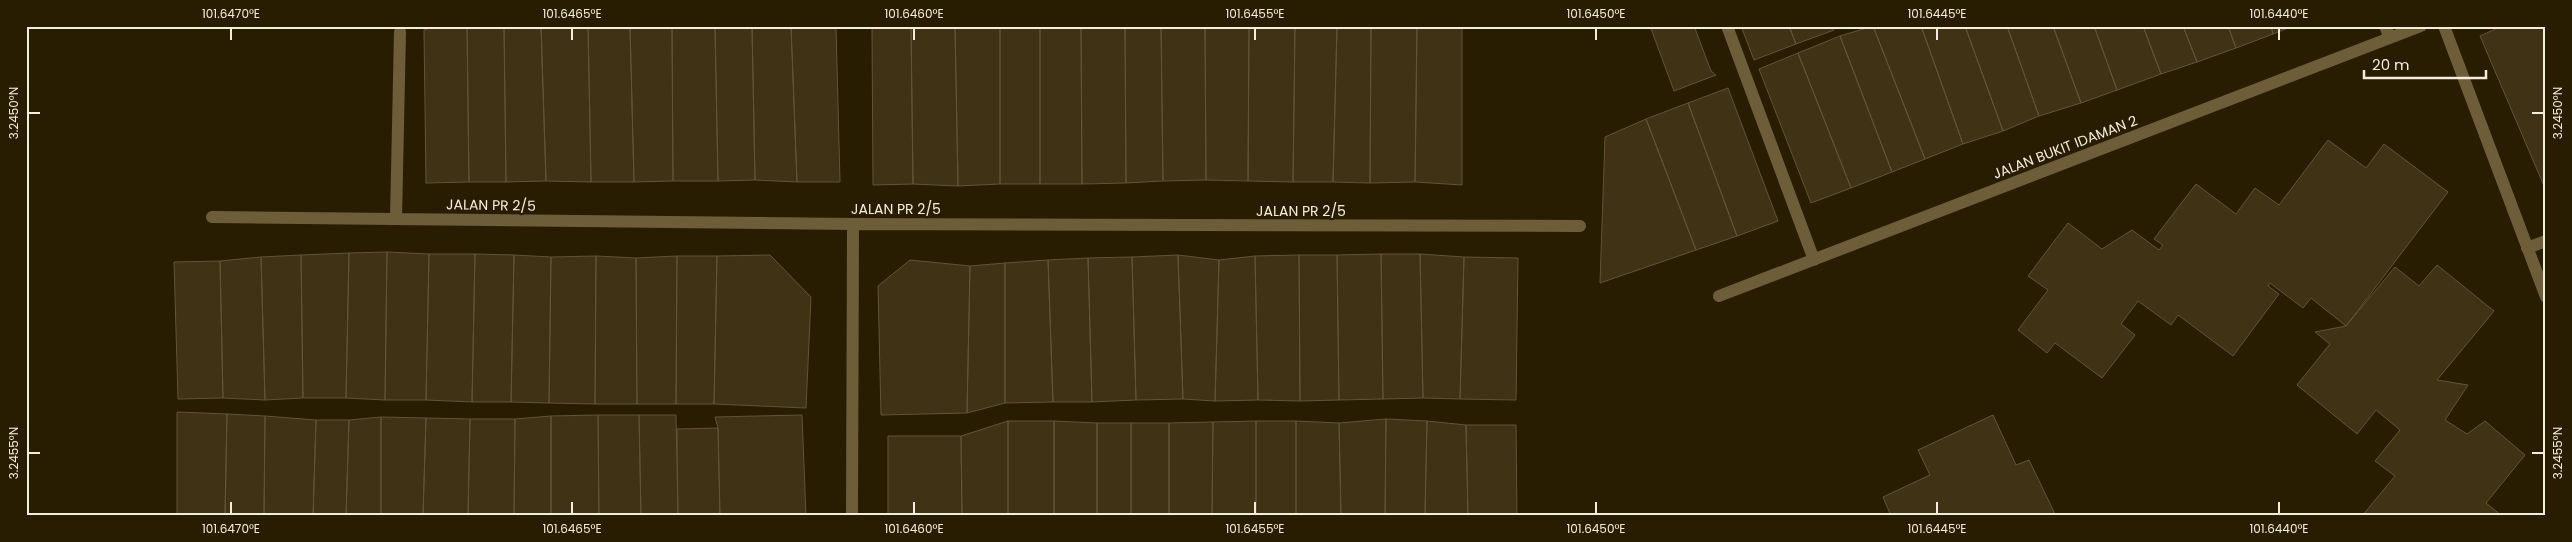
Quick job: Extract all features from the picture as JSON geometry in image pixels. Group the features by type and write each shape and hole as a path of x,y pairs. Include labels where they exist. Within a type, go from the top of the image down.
{"street":[{"path":"1727,26 1814,260"},
{"name":"JALAN BUKIT IDAMAN 2","path":"1719,296 2387,32 2421,26"},
{"path":"2444,26 2546,297"},
{"path":"396,219 400,32"},
{"name":"JALAN PR 2/5","path":"212,217 853,224 1580,226"},
{"path":"852,516 853,224"},
{"path":"2527,248 2546,240"}],"building":[{"path":"437,26 467,26 469,182 426,183 424,30"},
{"path":"467,26 504,26 506,182 469,182"},
{"path":"504,26 541,26 546,181 506,182"},
{"path":"541,26 588,26 591,182 546,181"},
{"path":"588,26 630,26 634,182 591,182"},
{"path":"630,26 672,26 673,181 634,182"},
{"path":"672,26 715,26 718,181 673,181"},
{"path":"715,26 752,26 755,180 718,181"},
{"path":"752,26 791,26 797,182 755,180"},
{"path":"791,26 836,26 840,182 797,182"},
{"path":"872,26 911,26 913,184 873,185"},
{"path":"911,26 955,26 958,186 913,184"},
{"path":"955,26 1000,26 1000,184 958,186"},
{"path":"1000,26 1040,26 1040,184 1000,184"},
{"path":"1040,26 1081,26 1082,184 1040,184"},
{"path":"1081,26 1125,26 1126,183 1082,184"},
{"path":"1125,26 1161,26 1163,181 1126,183"},
{"path":"1161,26 1205,26 1206,180 1163,181"},
{"path":"1205,26 1249,26 1248,181 1206,180"},
{"path":"1249,26 1295,26 1293,182 1248,181"},
{"path":"1295,26 1337,26 1333,182 1293,182"},
{"path":"1337,26 1371,26 1370,183 1333,182"},
{"path":"1371,26 1417,26 1415,182 1370,183"},
{"path":"1417,26 1462,26 1462,185 1415,182"},
{"path":"1650,26 1694,26 1711,71 1716,75 1674,91"},
{"path":"1741,26 1789,26 1796,44 1754,60"},
{"path":"1789,26 1833,26 1834,30 1796,44"},
{"path":"1873,26 1921,26 1963,144 1925,159"},
{"path":"1873,26 1925,159 1892,172 1840,36"},
{"path":"1921,26 1965,26 2003,131 1963,144"},
{"path":"1965,26 2007,26 2039,116 2003,131"},
{"path":"2007,26 2053,26 2081,103 2039,116"},
{"path":"2053,26 2094,26 2117,90 2081,103"},
{"path":"2094,26 2143,26 2161,74 2117,90"},
{"path":"2143,26 2183,26 2197,62 2161,74"},
{"path":"2183,26 2228,26 2236,48 2197,62"},
{"path":"2228,26 2271,26 2273,34 2236,48"},
{"path":"2271,26 2293,26 2273,34"},
{"path":"2502,26 2544,26 2546,29 2544,186 2480,36"},
{"path":"1840,36 1892,172 1851,188 1798,53"},
{"path":"1798,53 1851,188 1811,203 1759,69"},
{"path":"1728,88 1778,221 1737,236 1688,103"},
{"path":"1688,103 1737,236 1696,250 1646,119"},
{"path":"1646,119 1696,250 1600,283 1605,137"},
{"path":"2328,140 2366,168 2384,144 2448,192 2346,326 2311,298 2303,308 2270,283 2268,286 2279,294 2233,356 2178,315 2171,325 2138,301 2121,324 2135,335 2102,378 2055,343 2047,353 2018,330 2048,290 2028,276 2068,223 2102,249 2132,230 2159,250 2163,245 2154,239 2196,184 2236,214 2255,188 2279,205"},
{"path":"387,252 429,254 426,400 385,400"},
{"path":"387,252 385,400 346,398 349,253"},
{"path":"349,253 346,398 303,398 301,255"},
{"path":"429,254 475,254 472,402 426,400"},
{"path":"475,254 514,255 511,402 472,402"},
{"path":"1381,254 1383,399 1339,400 1337,255"},
{"path":"1381,254 1420,254 1423,398 1383,399"},
{"path":"1420,254 1464,257 1460,399 1423,398"},
{"path":"301,255 303,398 265,400 261,257"},
{"path":"514,255 551,257 549,403 511,402"},
{"path":"770,255 811,297 806,408 714,404 717,256"},
{"path":"1178,255 1183,399 1136,400 1132,257"},
{"path":"1178,255 1219,260 1215,401 1183,399"},
{"path":"1299,255 1300,401 1258,400 1255,256"},
{"path":"1299,255 1337,255 1339,400 1300,401"},
{"path":"596,256 636,258 637,404 595,404"},
{"path":"596,256 595,404 549,403 551,257"},
{"path":"677,256 717,256 714,404 676,404"},
{"path":"677,256 676,404 637,404 636,258"},
{"path":"1255,256 1258,400 1215,401 1219,260"},
{"path":"261,257 265,400 223,398 220,261"},
{"path":"1132,257 1136,400 1092,402 1088,258"},
{"path":"1464,257 1518,258 1516,400 1460,399"},
{"path":"1088,258 1092,402 1053,402 1048,260"},
{"path":"910,260 970,266 967,413 881,415 878,286"},
{"path":"1048,260 1053,402 1005,403 1005,263"},
{"path":"220,261 223,398 178,399 174,262"},
{"path":"1005,263 1005,403 967,413 970,266"},
{"path":"2437,265 2494,311 2437,380 2468,385 2445,420 2467,434 2485,421 2525,455 2486,503 2502,516 2362,516 2395,476 2375,461 2400,430 2376,410 2357,434 2297,385 2330,344 2315,332 2346,326 2395,267 2419,286"},
{"path":"177,412 227,414 225,516 177,516"},
{"path":"227,414 265,416 264,516 225,516"},
{"path":"598,415 639,415 641,516 599,516"},
{"path":"598,415 599,516 551,516 551,416"},
{"path":"639,415 676,415 678,516 641,516"},
{"path":"802,415 806,516 720,516 718,428 715,417"},
{"path":"1993,415 2016,465 2029,460 2055,514 1891,516 1883,497 1930,475 1918,450"},
{"path":"265,416 316,420 313,516 264,516"},
{"path":"551,416 551,516 514,516 515,419"},
{"path":"381,417 381,516 346,516 349,420"},
{"path":"381,417 426,418 423,516 381,516"},
{"path":"426,418 470,419 468,516 423,516"},
{"path":"470,419 515,419 514,516 468,516"},
{"path":"1386,419 1427,421 1425,516 1385,516"},
{"path":"1386,419 1385,516 1341,516 1339,423"},
{"path":"316,420 349,420 346,516 313,516"},
{"path":"1008,421 1054,421 1054,516 1008,516"},
{"path":"1008,421 1008,516 962,516 961,436"},
{"path":"1054,421 1097,423 1097,516 1054,516"},
{"path":"1256,421 1296,421 1296,516 1256,516"},
{"path":"1256,421 1256,516 1212,516 1213,422"},
{"path":"1296,421 1339,423 1341,516 1296,516"},
{"path":"1427,421 1466,425 1468,516 1425,516"},
{"path":"1213,422 1212,516 1169,516 1169,423"},
{"path":"1097,423 1131,423 1131,516 1097,516"},
{"path":"1131,423 1169,423 1169,516 1131,516"},
{"path":"1466,425 1516,425 1517,516 1468,516"},
{"path":"718,428 720,516 678,516 677,429"},
{"path":"888,436 961,436 962,516 888,516"}]}
